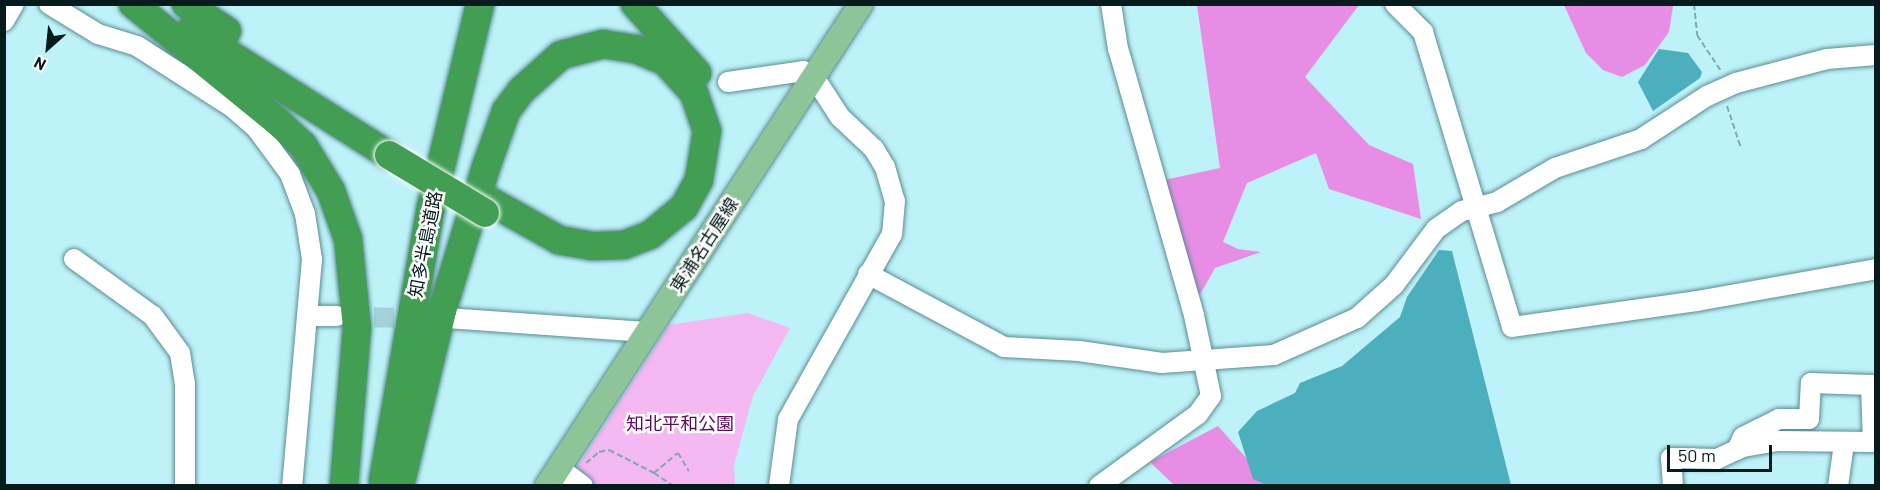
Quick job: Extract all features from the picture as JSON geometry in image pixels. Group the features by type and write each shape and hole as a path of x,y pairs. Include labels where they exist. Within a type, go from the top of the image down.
{"highway":[{"path":"186,4 392,148"},
{"name":"知多半島道路","path":"363,486 413,200 460,4"},
{"name":"知多半島道路","path":"382,486 429,218 480,4"},
{"path":"134,5 190,29 392,148 551,249 597,258 641,251 662,242 686,226 707,200 719,168 721,145 712,97 688,60 634,4"},
{"path":"134,5 303,145 331,191 348,239 357,327 344,486"},
{"path":"400,486 442,311 486,167 506,111 522,90 561,55 603,44 636,49 666,63 694,93 707,131 699,180 684,207 650,235 624,245 592,246 559,240 486,207"}],"main road":[{"name":"東浦名古屋線","path":"564,479 647,332 861,4"}],"street":[{"path":"4,21 14,4"},
{"path":"49,4 98,34 137,46 171,66 257,129 290,174 305,214 312,259 309,316 292,486"},
{"path":"1099,486 1206,405 1210,384 1118,49 1111,4"},
{"path":"1395,4 1423,32 1512,327 1697,301 1875,269"},
{"path":"868,274 1004,347 1079,351 1162,363 1203,363 1274,354 1357,318 1394,285 1436,229 1475,207 1497,202 1555,168 1641,139 1707,96 1736,82 1827,59 1875,56"},
{"path":"728,82 803,70 814,77 840,117 863,136 885,167 895,201 892,234 788,419 779,486"},
{"path":"74,259 153,316 180,353 184,383 185,486"},
{"path":"309,316 337,316"},
{"path":"446,318 647,332"},
{"path":"1673,486 1671,458 1717,459 1737,450 1776,441 1844,444 1874,442 1871,385 1811,383 1809,419 1779,420 1743,437 1737,450"},
{"path":"1838,486 1844,444"}],"path":[{"path":"564,479 599,452 609,450 654,473 673,486"},
{"path":"654,473 678,453 689,471"}],"green space":[{"name":"知北平和公園","path":"748,313 790,328 753,396 734,465 735,485 565,486 669,325"}],"shaded area":[{"path":"1673,4 1673,6 1669,32 1645,65 1622,77 1603,70 1586,53 1564,5"},
{"path":"1197,5 1359,5 1305,77 1369,145 1413,164 1421,219 1329,189 1316,153 1247,183 1223,242 1238,249 1261,252 1215,268 1201,293 1191,297 1164,180 1220,168"},
{"path":"1218,426 1270,485 1174,485 1150,462"}],"water":[{"path":"1659,49 1688,53 1702,72 1700,78 1653,111 1638,82"},
{"path":"1439,250 1452,251 1511,485 1269,486 1253,479 1238,432 1257,411 1295,393 1300,383 1342,366 1400,317 1407,297"}],"tunnel":[{"path":"344,317 423,318"}]}
